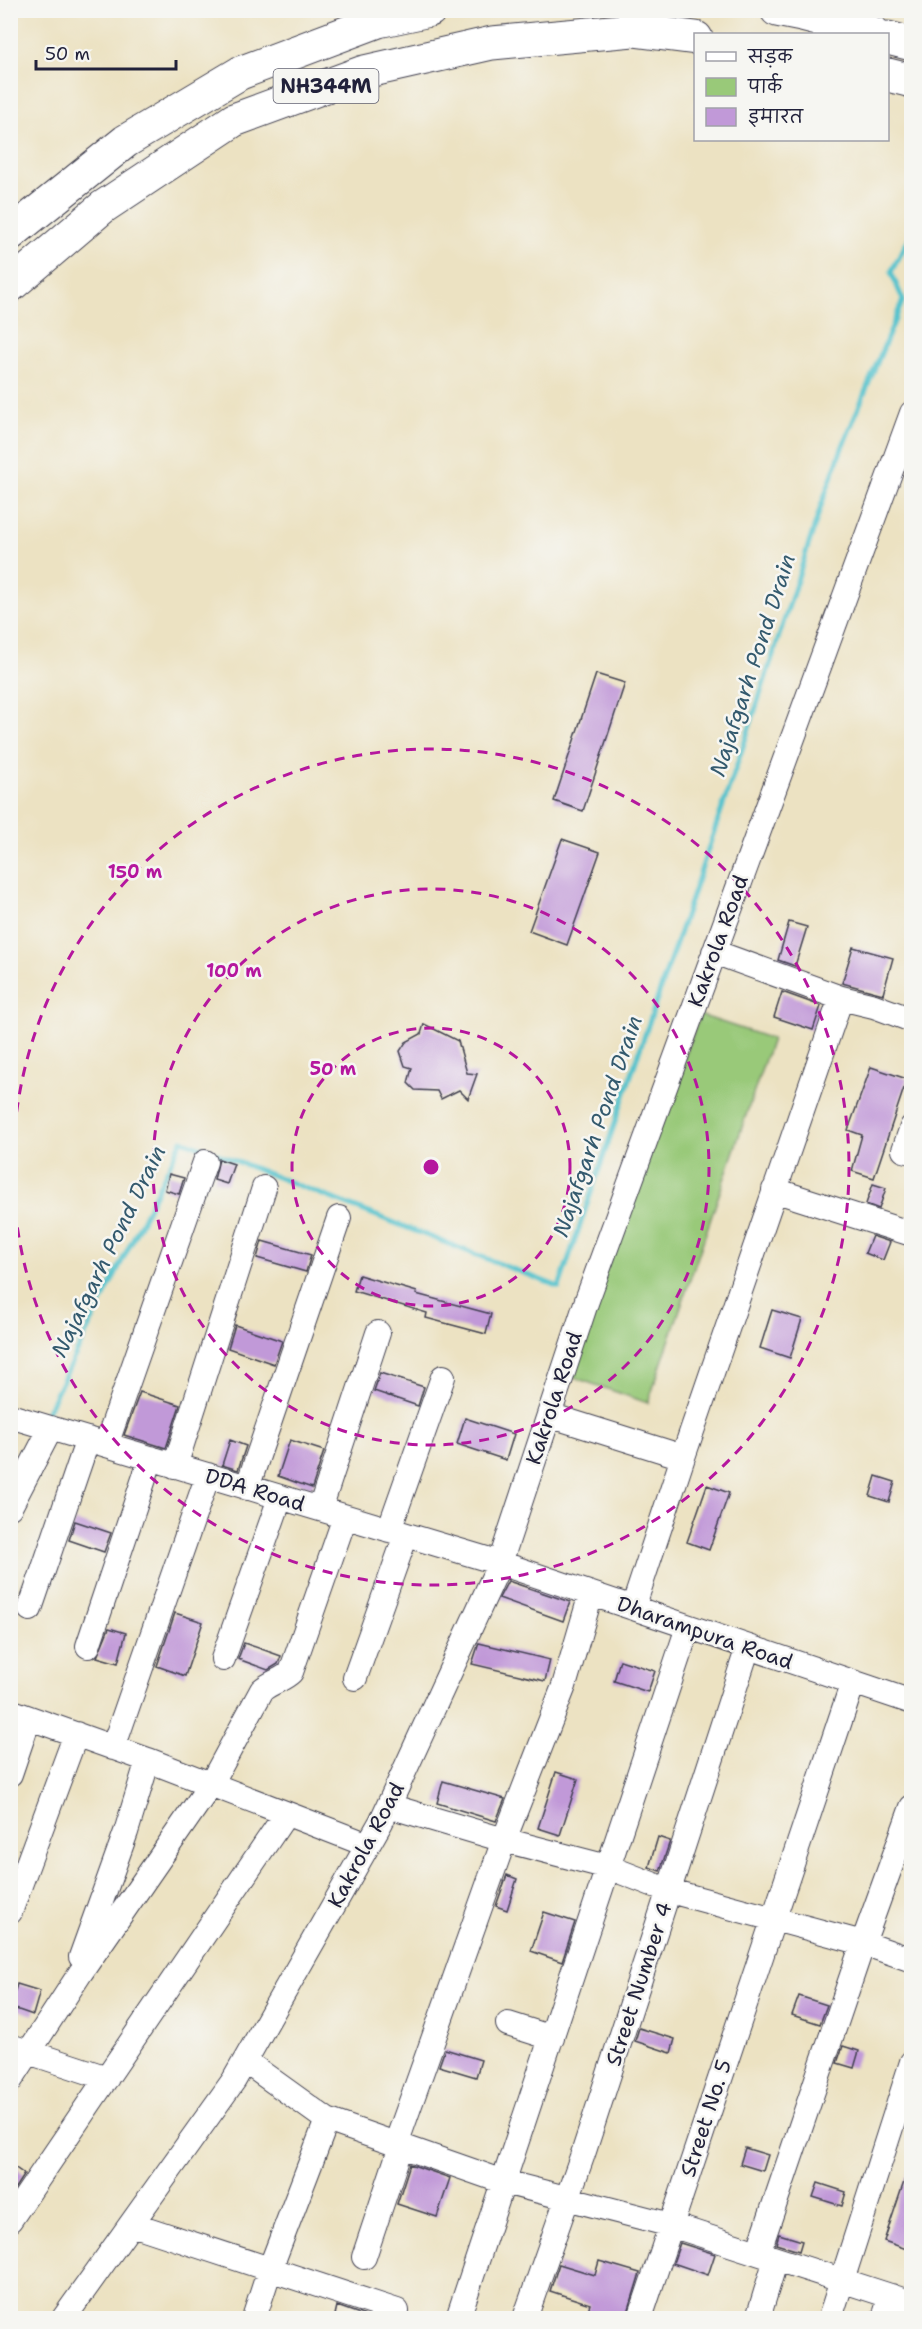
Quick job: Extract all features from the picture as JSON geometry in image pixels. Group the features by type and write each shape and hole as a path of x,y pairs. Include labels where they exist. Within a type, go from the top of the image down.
{"highway":[{"name":"NH344M","path":"10,234 126,141 240,73 378,21 430,10"},
{"path":"777,10 871,33"},
{"name":"NH344M","path":"10,286 104,207 234,120 364,72 492,43 633,30 694,38"},
{"path":"889,38 912,44"},
{"path":"889,75 912,81"}],"street":[{"name":"Kakrola Road","path":"64,2319 234,2080 245,2061 389,1806 500,1563 591,1289 912,413"},
{"path":"714,952 841,998 874,1006 912,1020"},
{"path":"633,1608 841,998"},
{"path":"912,1126 904,1150 912,1152"},
{"path":"30,1609 205,1162"},
{"path":"175,1466 264,1188"},
{"path":"774,1190 912,1234"},
{"path":"247,1488 339,1218"},
{"path":"320,1509 378,1333"},
{"path":"355,1678 443,1377"},
{"path":"549,1415 683,1457"},
{"path":"10,1507 33,1423"},
{"name":"DDA Road","path":"33,1423 500,1563"},
{"path":"88,1646 151,1458"},
{"path":"113,1748 208,1475"},
{"path":"223,1659 280,1498"},
{"path":"10,2080 20,2049 67,1993 211,1784 262,1690 291,1672 345,1517"},
{"name":"Dharampura Road","path":"500,1563 912,1702"},
{"path":"364,2257 399,2145 504,1840 564,1686 591,1594"},
{"path":"459,2319 688,1627"},
{"name":"Street Number 4","path":"525,2319 670,1891 748,1647"},
{"name":"Street No. 5","path":"640,2319 772,1918 853,1682"},
{"path":"10,1774 20,1714 148,1760 368,1845"},
{"path":"10,1912 76,1734"},
{"path":"67,1993 126,1832 148,1760"},
{"path":"389,1806 504,1840 608,1867 670,1891 863,1943 912,1960"},
{"path":"758,2319 767,2256 863,1943 912,1807"},
{"path":"10,2220 286,1814"},
{"path":"508,2024 552,2038"},
{"path":"20,2049 107,2078"},
{"path":"245,2061 327,2120 504,2182 671,2225 767,2256 843,2281 896,2306"},
{"path":"830,2319 912,2062"},
{"path":"254,2319 270,2269 327,2120"},
{"path":"132,2224 397,2311 394,2319"}],"green space":[{"path":"700,1015 772,1039 648,1403 567,1375"}],"building":[{"path":"596,674 625,683 583,811 554,801"},
{"path":"562,839 600,852 567,945 529,931"},
{"path":"789,922 807,927 795,966 778,960"},
{"path":"853,947 893,958 883,994 842,983"},
{"path":"782,992 821,1006 813,1030 774,1017"},
{"path":"424,1024 458,1041 467,1073 477,1074 468,1099 459,1090 441,1099 437,1091 415,1090 408,1083 412,1068 405,1066 400,1051 406,1042 421,1034"},
{"path":"871,1067 907,1079 874,1178 852,1171 862,1135 848,1130"},
{"path":"219,1159 234,1164 227,1184 214,1180"},
{"path":"169,1174 184,1178 179,1194 165,1190"},
{"path":"873,1184 886,1188 879,1209 866,1204"},
{"path":"872,1236 890,1242 883,1260 865,1253"},
{"path":"262,1241 311,1255 306,1272 257,1258"},
{"path":"359,1275 417,1292 416,1294 491,1314 486,1334 426,1318 427,1313 354,1291"},
{"path":"772,1310 802,1319 790,1358 760,1348"},
{"path":"235,1325 282,1341 274,1364 228,1348"},
{"path":"380,1373 424,1387 418,1406 374,1391"},
{"path":"140,1392 180,1405 166,1448 124,1435"},
{"path":"465,1418 514,1434 506,1460 457,1444"},
{"path":"230,1440 246,1446 238,1470 222,1465"},
{"path":"290,1440 324,1451 312,1488 278,1476"},
{"path":"876,1476 895,1482 889,1502 870,1496"},
{"path":"707,1485 729,1493 709,1550 687,1542"},
{"path":"75,1521 111,1533 104,1552 69,1540"},
{"path":"508,1581 570,1602 563,1621 499,1598"},
{"path":"175,1613 203,1622 185,1676 157,1666"},
{"path":"109,1628 126,1633 118,1663 97,1657"},
{"path":"244,1643 281,1656 278,1664 268,1670 238,1659"},
{"path":"479,1643 550,1660 545,1681 472,1664"},
{"path":"620,1660 655,1671 648,1692 614,1681"},
{"path":"556,1772 578,1779 560,1835 538,1828"},
{"path":"443,1781 505,1799 496,1821 437,1803"},
{"path":"658,1837 670,1841 660,1871 649,1867"},
{"path":"507,1875 517,1879 507,1910 496,1906"},
{"path":"544,1912 575,1922 562,1962 531,1951"},
{"path":"17,1984 40,1991 33,2015 10,2007"},
{"path":"799,1996 827,2005 820,2024 792,2015"},
{"path":"639,2028 675,2039 671,2053 635,2041"},
{"path":"843,2046 859,2051 854,2068 837,2063"},
{"path":"445,2049 481,2060 476,2077 439,2066"},
{"path":"745,2148 768,2155 763,2171 740,2164"},
{"path":"10,2164 24,2174 15,2188 10,2185"},
{"path":"410,2164 450,2178 437,2217 397,2204"},
{"path":"909,2167 912,2167 912,2251 884,2241"},
{"path":"818,2183 846,2192 842,2206 813,2197"},
{"path":"779,2234 802,2241 799,2251 776,2244"},
{"path":"680,2243 715,2254 708,2275 673,2263"},
{"path":"599,2261 640,2273 626,2319 604,2319 587,2313 590,2304 550,2291 559,2264 595,2275"},
{"path":"337,2306 374,2319 347,2319 335,2315"}],"waterway":[{"name":"Najafgarh Pond Drain","path":"43,1420 182,1140 559,1287 750,726 822,503 842,448 903,300 891,272 912,233"}]}
